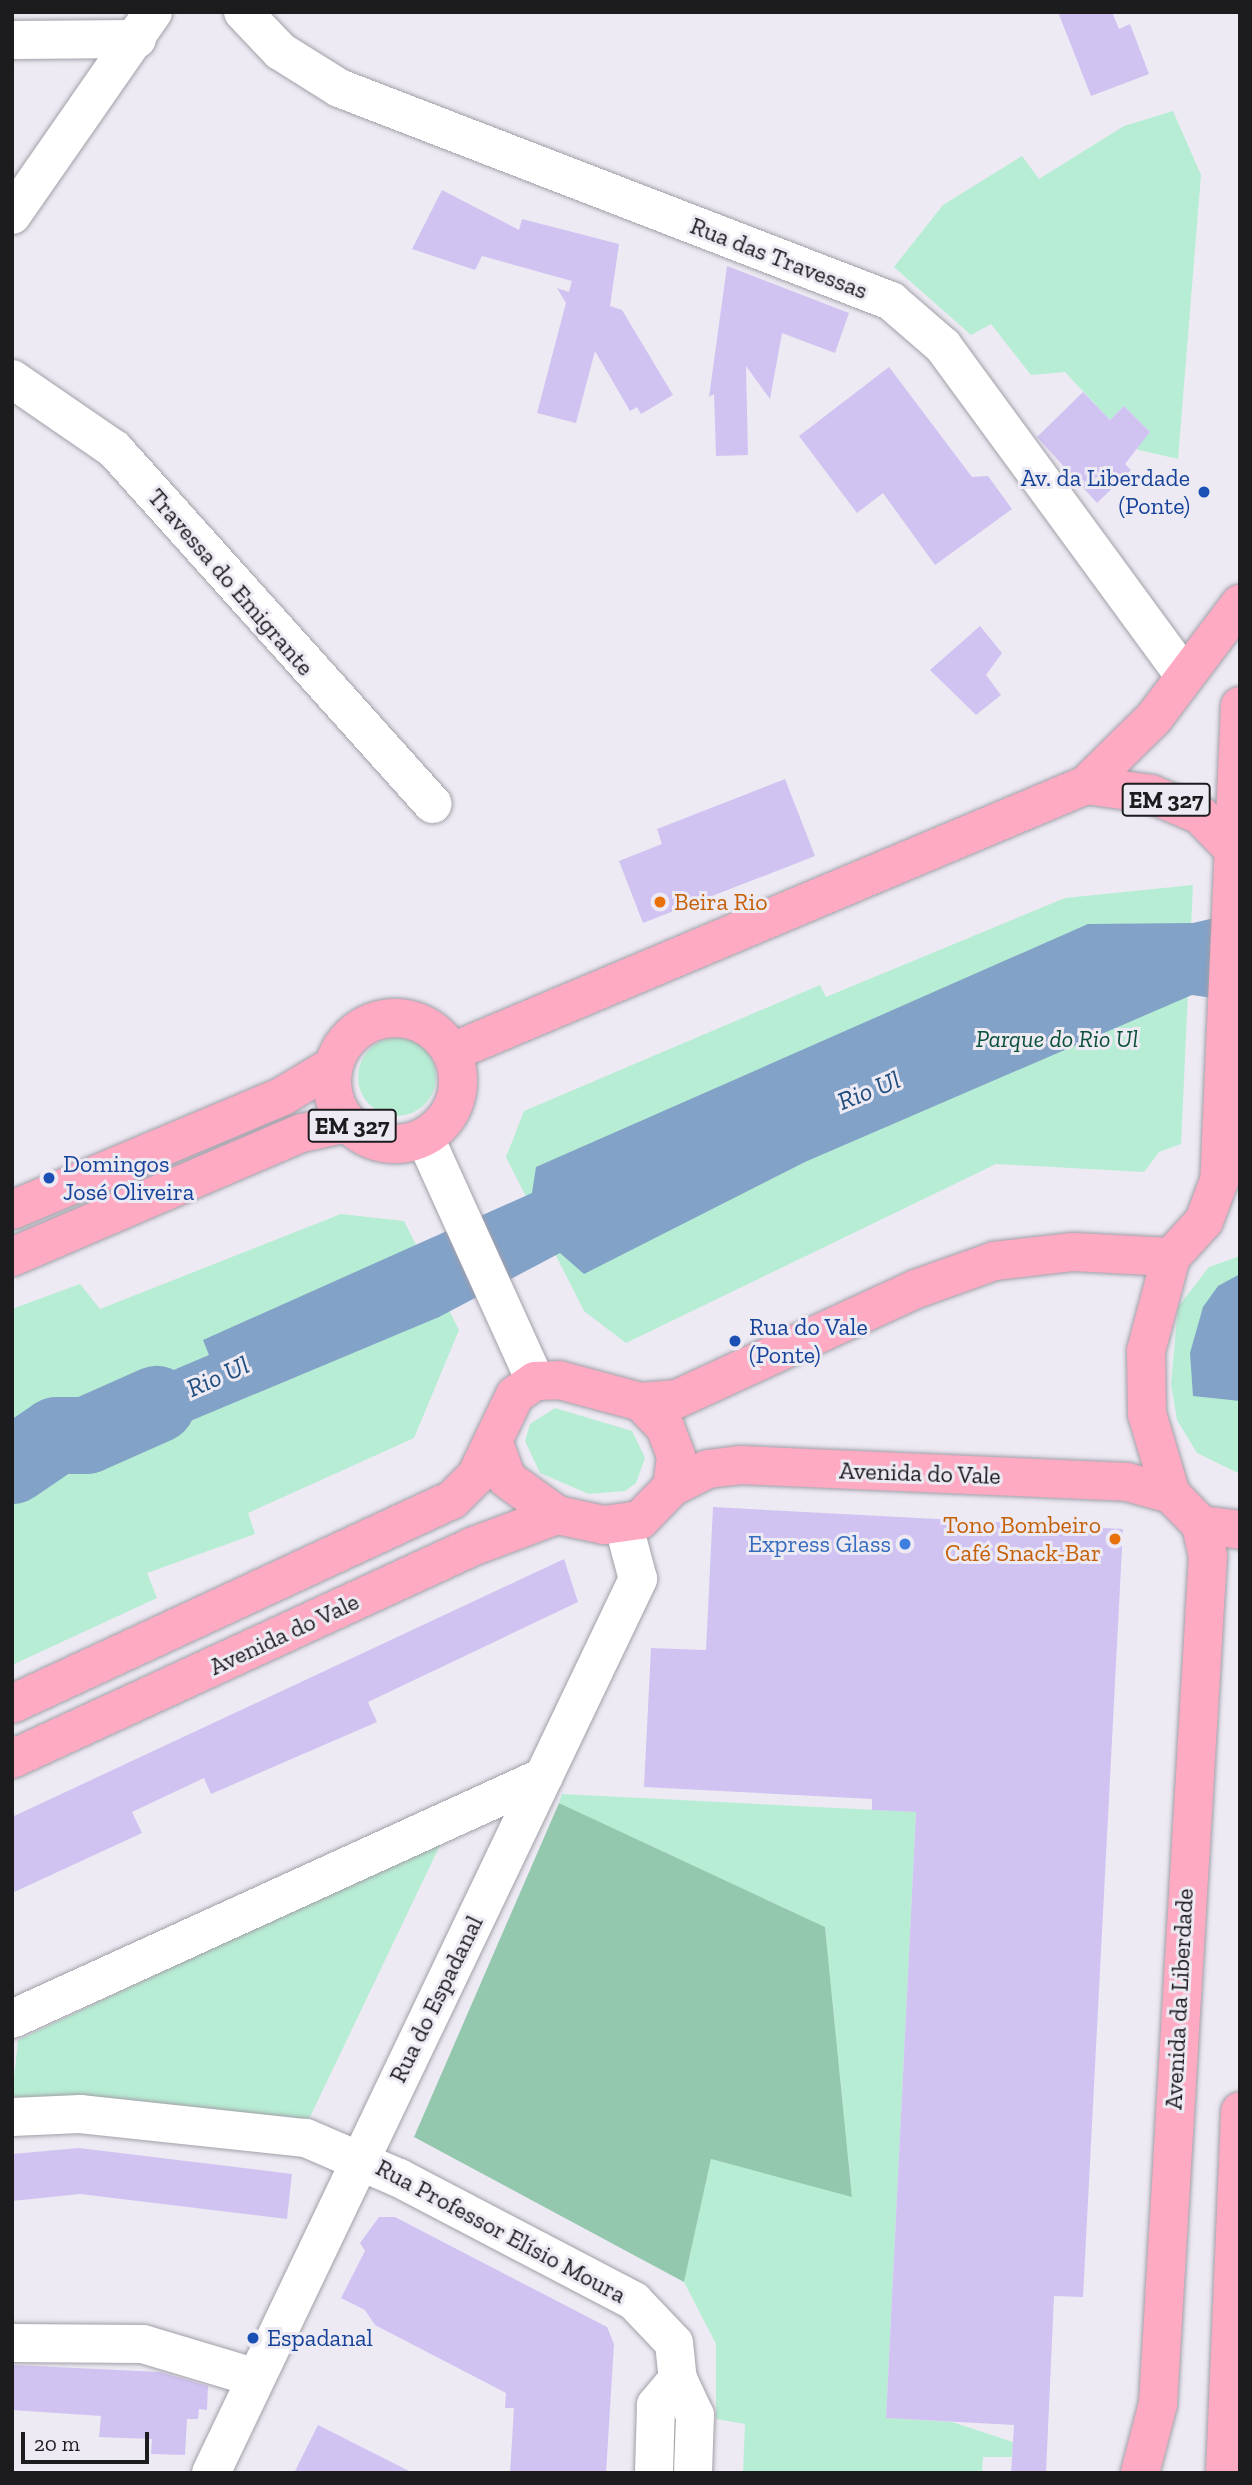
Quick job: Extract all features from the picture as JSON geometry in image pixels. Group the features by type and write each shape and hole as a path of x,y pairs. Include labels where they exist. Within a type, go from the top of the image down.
{"main road":[{"path":"1183,674 1240,604"},
{"name":"EM 327","path":"452,1052 1086,785 1154,718 1183,674"},
{"path":"1240,706 1231,847 1226,1068 1219,1181 1203,1221 1171,1257 1146,1350 1147,1415 1171,1494 1201,1525 1240,1530"},
{"name":"EM 327","path":"1086,785 1151,794 1200,815 1231,847"},
{"name":"EM 327","path":"12,1210 283,1096 333,1066 349,1037 377,1020 420,1022 452,1052 458,1081 452,1110 425,1138 384,1144 348,1123 336,1106 333,1066"},
{"name":"EM 327","path":"12,1256 302,1133 348,1123"},
{"path":"1203,1221 1240,1208"},
{"path":"535,1381 559,1380 641,1402 677,1398 916,1289 994,1261 1073,1252 1171,1257"},
{"name":"Avenida do Vale","path":"12,1704 452,1500 494,1443 514,1395 535,1381"},
{"path":"641,1402 665,1427 676,1456 672,1487"},
{"name":"Avenida do Vale","path":"494,1443 507,1479 557,1515 604,1525 623,1522 658,1508 672,1487 708,1469 740,1465 1127,1482 1171,1494"},
{"name":"Avenida do Vale","path":"12,1759 474,1546 557,1515"},
{"name":"Avenida da Liberdade","path":"1140,2473 1158,2404 1208,1556 1201,1525"},
{"path":"1225,2473 1240,2111"}],"street":[{"name":"Rua das Travessas","path":"243,12 280,51 339,89 891,301 943,346 1183,674"},
{"path":"12,40 145,26"},
{"path":"12,215 145,26"},
{"name":"Travessa do Emigrante","path":"12,379 114,449 433,804"},
{"path":"425,1138 535,1381"},
{"name":"Rua do Espadanal","path":"211,2473 253,2377 638,1579 623,1522"},
{"path":"12,2019 543,1777"},
{"name":"Rua Professor Elísio Moura","path":"12,2117 80,2114 306,2138 359,2157 635,2301 674,2343 678,2379 695,2414 693,2473"},
{"path":"12,2343 143,2344 253,2377"},
{"path":"654,2473 656,2405 678,2379"}],"green space":[{"path":"1173,111 1201,175 1178,459 1139,450 1135,447 1150,432 1124,406 1110,420 1065,372 1031,375 991,324 971,335 894,267 943,205 1022,156 1039,179 1124,126"},
{"name":"Parque do Rio Ul","path":"1193,885 1181,1144 1159,1152 1144,1172 996,1164 626,1343 584,1311 506,1157 524,1111 820,985 826,997 1065,898"},
{"path":"397,1038 412,1041 425,1049 433,1062 436,1077 433,1092 425,1105 412,1113 397,1116 382,1113 369,1105 361,1092 358,1077 361,1062 369,1049 382,1041"},
{"path":"341,1214 404,1221 459,1330 414,1438 248,1513 255,1534 147,1573 157,1598 12,1665 12,1309 80,1284 100,1309"},
{"path":"1240,1256 1238,1473 1197,1453 1177,1420 1171,1384 1178,1307 1209,1267"},
{"path":"555,1408 632,1431 645,1458 636,1483 625,1491 589,1494 540,1473 525,1441 530,1424"},
{"path":"562,1794 916,1812 886,2418 952,2422 1013,2442 1012,2457 983,2457 982,2473 743,2473 745,2424 716,2419 716,2344 684,2282 711,2159 852,2196 825,1927 559,1803"},
{"path":"559,1803 825,1927 852,2197 711,2159 684,2282 414,2137"},
{"path":"443,1839 309,2119 12,2099 18,2040"}],"water":[{"path":"1240,912 1240,1002 1192,995 805,1162 584,1274 560,1253 439,1317 71,1471 51,1422 209,1355 203,1340 532,1193 536,1167 1088,924 1193,923"},
{"path":"1240,1274 1240,1401 1193,1396 1190,1353 1203,1307 1218,1286"}],"building":[{"path":"1058,12 1112,12 1119,29 1130,24 1149,74 1091,96"},
{"path":"442,190 519,230 522,219 619,244 610,306 622,310 673,395 641,414 637,407 630,411 595,351 576,423 537,413 566,303 557,288 569,292 572,281 482,256 475,270 412,249"},
{"path":"727,266 849,313 835,353 782,333 770,399 746,366 748,455 716,456 714,394 709,397"},
{"path":"889,367 972,477 988,476 1012,509 935,565 883,493 857,513 799,436"},
{"path":"1083,392 1110,420 1124,406 1150,432 1125,464 1131,470 1097,503 1037,437"},
{"path":"980,626 1002,653 986,675 1001,695 976,715 930,670"},
{"path":"785,779 815,856 643,923 619,861 662,844 657,829"},
{"path":"713,1507 1123,1529 1083,2297 1054,2296 1046,2473 1011,2473 1014,2425 886,2418 916,1812 872,1810 872,1799 644,1787 651,1648 706,1650"},
{"path":"564,1559 578,1602 368,1702 377,1722 211,1794 204,1778 132,1812 142,1833 12,1893 12,1817"},
{"path":"79,2148 292,2174 287,2219 80,2194 12,2201 12,2154"},
{"path":"379,2217 395,2217 607,2327 614,2344 606,2473 510,2473 514,2408 505,2408 506,2393 375,2325 365,2310 341,2298 365,2251 360,2243"},
{"path":"12,2365 160,2372 208,2386 207,2410 199,2409 198,2419 187,2419 185,2455 151,2454 152,2439 99,2437 101,2416 12,2410"},
{"path":"318,2425 413,2473 294,2473"}],"waterway":[{"name":"Rio Ul","path":"12,1465 56,1435 86,1435 156,1404"}],"place":[{"name":"Av. da Liberdade (Ponte)","path":"1204,492"},
{"name":"Beira Rio","path":"660,902"},
{"name":"Domingos José Oliveira","path":"49,1178"},
{"name":"Rua do Vale (Ponte)","path":"735,1341"},
{"name":"Tono Bombeiro Café Snack-Bar","path":"1115,1539"},
{"name":"Express Glass","path":"905,1544"},
{"name":"Espadanal","path":"253,2338"}]}
